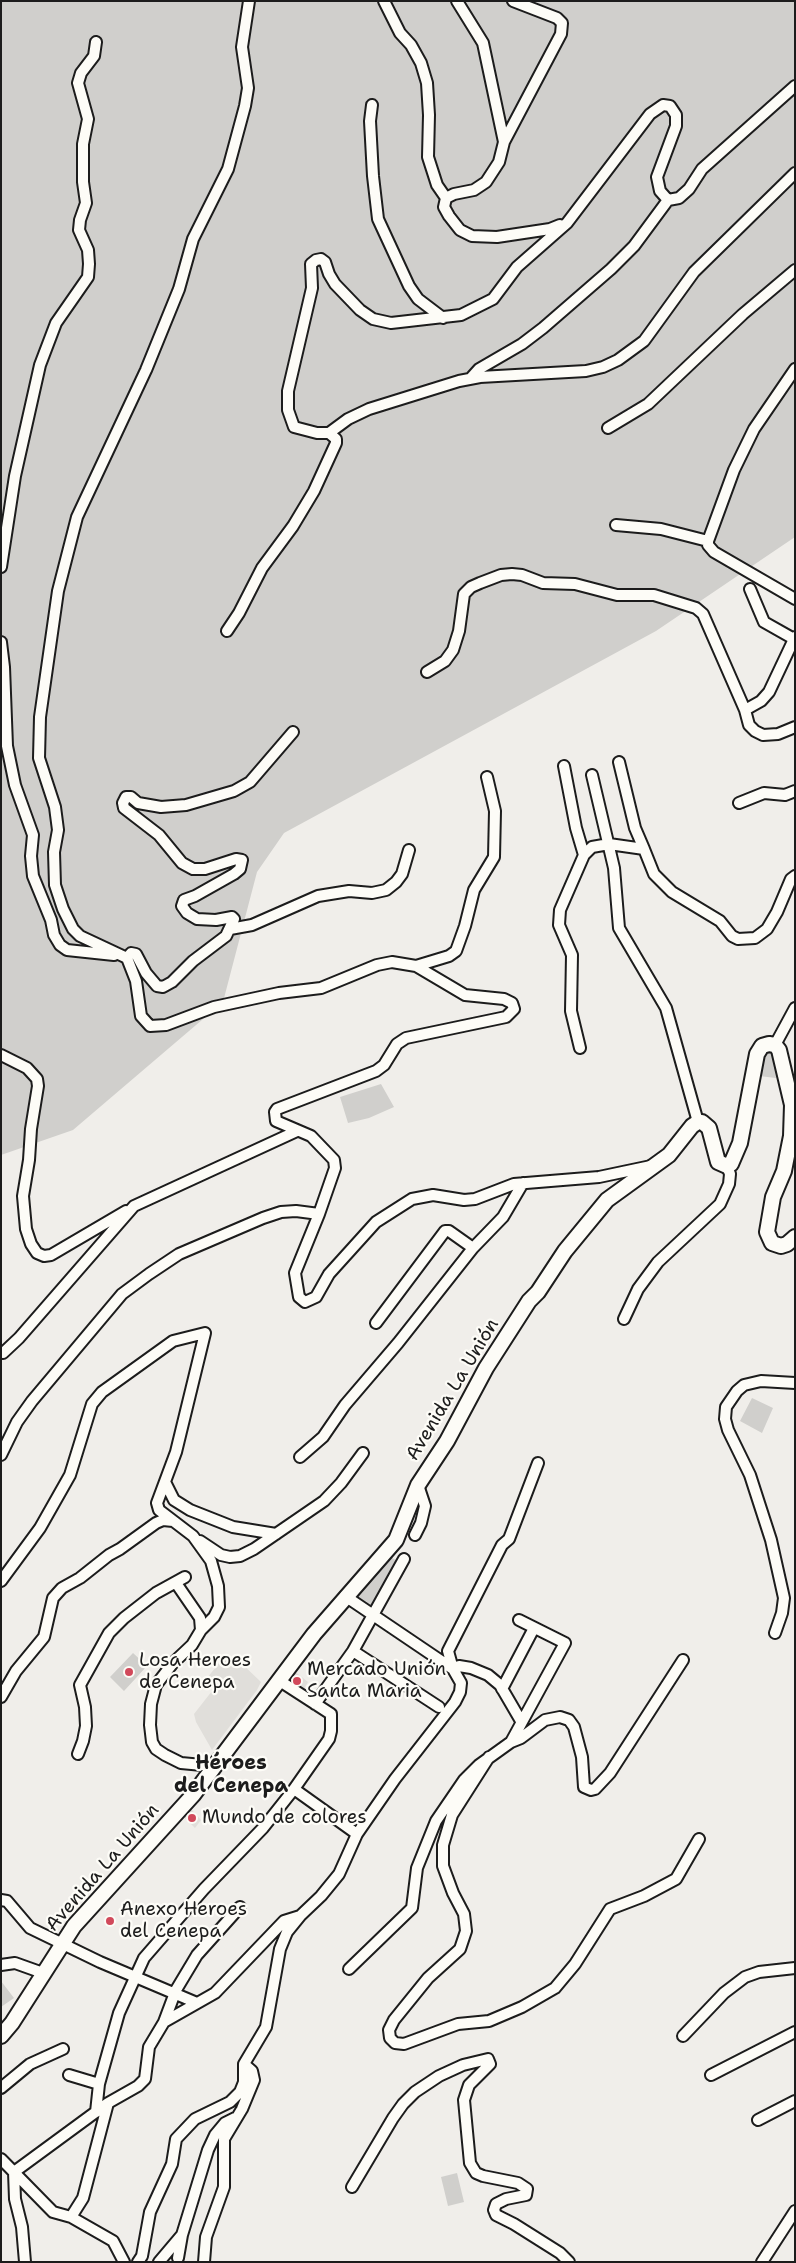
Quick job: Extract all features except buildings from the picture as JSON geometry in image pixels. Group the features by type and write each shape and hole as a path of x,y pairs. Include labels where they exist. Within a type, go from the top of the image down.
{"main road":[{"path":"698,1122 706,1124 709,1128 718,1162 727,1166 733,1160 740,1143 757,1054 762,1046 775,1045 779,1050 792,1105 791,1136 784,1171 773,1197 768,1232 772,1243 781,1246 787,1244 795,1236"},
{"name":"Avenida La Unión","path":"1,2036 12,2023 74,1926 129,1863 193,1795 314,1634 345,1596 396,1540 418,1485 447,1441 486,1368 529,1301 538,1292 566,1250 607,1200 669,1155 692,1126 698,1122"}],"street":[{"path":"250,1 242,46 248,88 228,169 193,239 179,289 146,370 77,517 58,592 40,717 39,758 55,807 58,830 54,852 55,886 63,909 73,929 80,936 123,956 136,980 141,1016 146,1024 157,1027 214,1007 279,993 321,988 378,965 392,962 416,966 442,979 465,995 504,999 512,1004 514,1009 506,1017 406,1038 397,1044 384,1065 376,1071 277,1110 275,1114 276,1121 311,1136 334,1160 335,1168 295,1273 299,1297 306,1302 316,1297 329,1274 376,1222 412,1199 432,1196 464,1200 475,1199 514,1184 599,1177 655,1165"},
{"path":"384,1 400,33 411,45 421,63 427,83 430,115 428,157 436,185 446,198"},
{"path":"457,1 483,43 504,142"},
{"path":"446,198 474,190 486,182 498,162 504,142 561,34 563,27 557,18 513,1"},
{"path":"1,567 15,476 40,365 56,322 88,277 88,250 79,230 80,220 86,203 83,182 83,144 88,119 78,83 81,74 94,56 96,42"},
{"path":"470,379 479,369 522,344 543,328 611,269 634,246 668,200 679,198 689,189 702,169 795,86"},
{"path":"372,105 370,121 375,206 378,219 409,286 429,310 444,319"},
{"path":"668,200 660,190 657,177 676,126 676,115 670,106 663,105 650,114 567,223 517,267 493,298 461,315 444,319 390,323 373,319 360,310 335,284 325,262 321,259 316,260 311,264 312,288 288,390 288,410 294,427 317,433 329,433 348,419 369,409 470,379 586,371 603,367 618,360 644,340 694,272 795,173"},
{"path":"446,198 444,206 449,216 460,230 472,236 496,237 550,229 567,223"},
{"path":"608,428 648,404 743,314 795,270"},
{"path":"795,369 754,429 734,470 708,540 708,545 714,552 795,599"},
{"path":"227,631 240,613 262,568 293,526 314,491 336,443 336,439 329,433"},
{"path":"616,525 661,529 708,540"},
{"path":"427,672 445,660 453,650 460,631 464,594 471,587 501,575 522,575 543,583 575,584 618,595 654,595 696,608 703,614 745,710 749,724 755,731 764,736 778,734 795,727"},
{"path":"745,710 761,701 768,692 794,638 764,622 750,589"},
{"path":"1,642 4,667 7,746 15,785 33,835 31,856 33,876 51,920 54,936 60,945 67,950 123,956 131,953 136,954 154,984 162,988 172,982 193,961 226,936 233,924 233,917 216,920 197,919 182,906 187,898 195,896 234,874 240,869 242,860 236,859 205,869 193,869 182,863 159,835 124,808 126,797 131,797 138,804 161,807 186,805 234,791 250,782 293,732"},
{"path":"619,762 635,828 654,874 672,892 720,921 732,936 738,939 756,938 767,929 777,912 791,879 795,876"},
{"path":"564,766 576,828 584,855"},
{"path":"592,775 614,868 619,928 666,1008 698,1122"},
{"path":"416,966 449,956 456,951 465,926 474,890 494,857 495,811 486,777"},
{"path":"739,803 764,793 785,795 795,791"},
{"path":"580,1048 571,1011 572,955 559,925 560,910 584,855 592,848 609,844 644,849"},
{"path":"230,929 252,926 318,896 349,891 372,893 386,890 402,874 409,850"},
{"path":"775,1045 795,1008"},
{"path":"1,1055 27,1068 37,1079 38,1086 31,1129 30,1160 23,1196 26,1229 31,1244 37,1253 44,1256 51,1255 134,1206 297,1131"},
{"path":"624,1319 638,1289 658,1262 720,1204 729,1184 730,1174 727,1166"},
{"path":"300,1457 323,1437 346,1405 473,1248 503,1217 523,1183"},
{"path":"3,1352 19,1338 134,1206"},
{"path":"1,1455 17,1422 32,1401 122,1294 148,1274 179,1254 263,1218 282,1212 296,1211 319,1214"},
{"path":"376,1323 445,1231 449,1231 473,1248"},
{"path":"1,1581 40,1528 70,1475 92,1404 102,1392 173,1341 205,1333 176,1452 166,1484 158,1497 157,1503 159,1510 173,1522 221,1555 230,1557 240,1556 254,1549 324,1501 341,1483 363,1453"},
{"path":"775,1633 782,1613 784,1598 771,1540 750,1475 728,1430 725,1419 726,1407 736,1391 744,1385 761,1381 795,1383"},
{"path":"138,2262 142,2256 150,2212 172,2164 176,2139 195,2119 230,2102 240,2092 244,2082 244,2064 266,2027 280,1949 287,1932 339,1874 357,1834 395,1779 455,1702 460,1692 461,1683 448,1657 450,1646 502,1545 509,1539 538,1463"},
{"path":"166,1484 174,1500 190,1510 232,1527 276,1534"},
{"path":"415,1535 421,1523 425,1506 418,1485"},
{"path":"1,1697 16,1671 44,1637 54,1598 62,1588 80,1578 108,1555 120,1549 156,1522 163,1520 173,1522"},
{"path":"193,1536 211,1561 220,1596 219,1607 214,1617 201,1630 192,1646 173,1663 156,1685 151,1704 150,1725 152,1742 156,1749 165,1755 180,1763 213,1766"},
{"path":"315,1704 353,1651 375,1615 404,1560"},
{"path":"78,1754 84,1741 86,1726 85,1706 80,1691 82,1680 109,1633 124,1618 156,1594 185,1577"},
{"path":"176,1584 200,1618 201,1630"},
{"path":"345,1596 453,1668"},
{"path":"511,1742 565,1643 519,1620"},
{"path":"502,1689 534,1628"},
{"path":"353,1651 439,1707"},
{"path":"349,1968 412,1908 417,1868 436,1821 464,1780 489,1757 511,1742 521,1738 545,1720 560,1717 569,1720 574,1726 582,1757 584,1787 591,1790 595,1789 610,1773 683,1660"},
{"path":"453,1668 459,1666 488,1675 502,1689 521,1721"},
{"path":"96,2112 99,2084 119,2013 144,1958 204,1889 263,1828 294,1789 329,1739 331,1714 280,1681"},
{"path":"489,1757 452,1815 443,1845 443,1866 453,1893 464,1914 466,1931 460,1949 428,1978 394,2020 389,2030 390,2038 394,2043 404,2044 458,2024 489,2021 522,2007 555,1988 575,1964 610,1909 644,1896 676,1879 698,1839"},
{"path":"294,1789 357,1834"},
{"path":"1,1900 7,1901 30,1928 61,1944 198,2003"},
{"path":"14,2172 108,2103 138,2086 145,2079 149,2046 164,2022 174,1994 198,1955 240,1907"},
{"path":"164,2022 215,1993 284,1922 300,1916"},
{"path":"1,1965 15,1963 43,1973"},
{"path":"683,2036 724,1993 745,1977 759,1972 795,1968"},
{"path":"712,2075 795,2032"},
{"path":"1,2088 30,2064 63,2049"},
{"path":"352,2186 393,2118 415,2092 439,2076 463,2065 488,2059 490,2064 469,2085 464,2100 470,2163 476,2173 483,2176 523,2185 527,2189 527,2194 496,2204 494,2210 496,2215 529,2234 570,2262"},
{"path":"204,2262 206,2237 224,2186 224,2139 238,2116 254,2080 252,2071 244,2064"},
{"path":"69,2075 99,2084"},
{"path":"758,2120 795,2101"},
{"path":"71,2217 83,2198 108,2103"},
{"path":"178,2258 182,2235 208,2150 215,2136 225,2123 238,2116"},
{"path":"1,2159 54,2212 71,2217 113,2241 124,2262"},
{"path":"14,2172 14,2199 22,2227 25,2262"},
{"path":"762,2262 795,2211"},
{"path":"159,2262 182,2235"}],"shaded area":[{"path":"1,1 795,1 795,537 656,631 284,833 257,872 223,1002 73,1130 1,1155"},
{"path":"764,1053 772,1053 775,1056 776,1078 759,1076"},
{"path":"381,1084 394,1107 369,1118 348,1123 340,1097"},
{"path":"752,1398 773,1408 762,1433 740,1421"},
{"path":"388,1556 398,1561 371,1610 349,1595"},
{"name":"Losa Heroes de Cenepa","path":"133,1653 147,1666 124,1691 110,1677"},
{"path":"224,1657 234,1665 238,1660 261,1682 212,1750 196,1722 194,1714 212,1691 215,1684 207,1678"},
{"name":"Mercado Unión Santa Maria","path":"293,1670 308,1682 302,1692 286,1680"},
{"name":"Mundo de colores","path":"191,1809 201,1820 195,1828 183,1816"},
{"path":"1,1981 14,1998 1,2007"},
{"path":"457,2173 464,2202 448,2206 441,2177"}],"place":[{"name":"Losa Heroes de Cenepa","path":"129,1672"},
{"name":"Mercado Unión Santa Maria","path":"297,1681"},
{"name":"Mundo de colores","path":"192,1818"},
{"name":"Anexo Heroes del Cenepa","path":"110,1921"}],"district":[{"name":"Héroes del Cenepa","path":"231,1776"}]}
